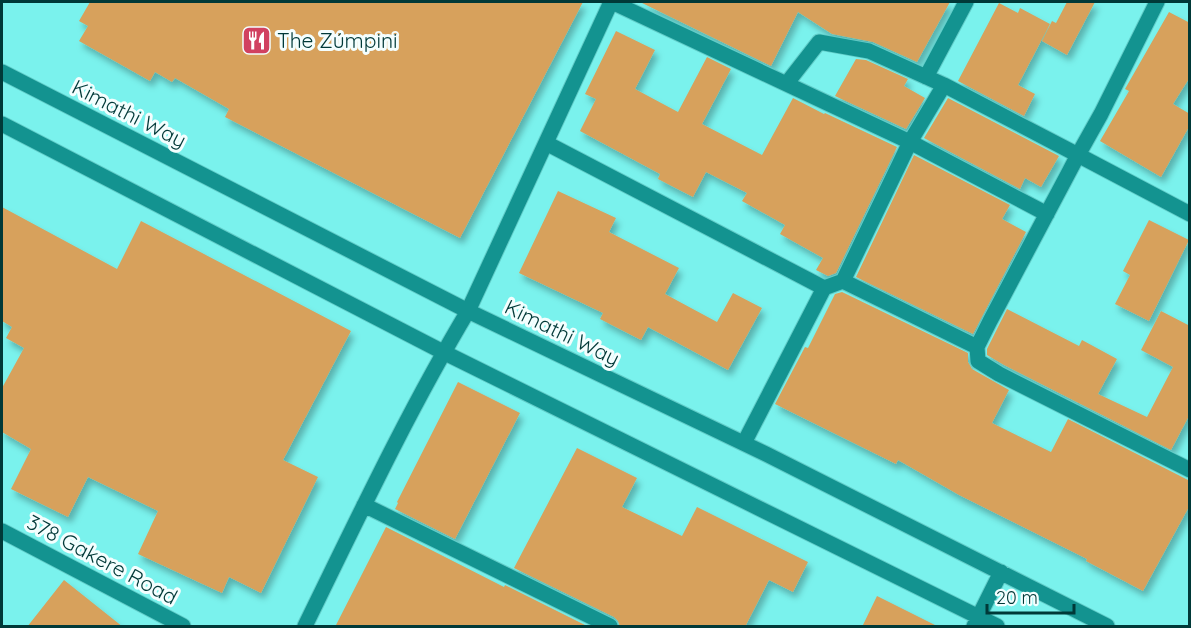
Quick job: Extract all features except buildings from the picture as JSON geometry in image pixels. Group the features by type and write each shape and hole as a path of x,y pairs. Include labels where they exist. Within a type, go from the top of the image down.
{"street":[{"path":"305,627 364,505 443,352 468,311 612,2 910,142 1047,214"},
{"path":"926,76 966,2"},
{"path":"1157,2 1101,114 977,347 978,361 999,375 1190,470"},
{"path":"787,83 819,42 869,51 944,85 1190,214"},
{"name":"Kimathi Way","path":"2,72 468,311 744,443 1107,627"},
{"path":"744,443 824,288 843,281 910,142 944,85"},
{"path":"2,124 443,352 977,622 997,627"},
{"path":"546,143 824,288"},
{"path":"843,281 977,347"},
{"path":"364,505 610,627"},
{"name":"378 Gakere Road","path":"2,531 183,627"},
{"path":"977,622 1001,572"}],"place":[{"name":"The Zúmpini","path":"256,41"}]}
